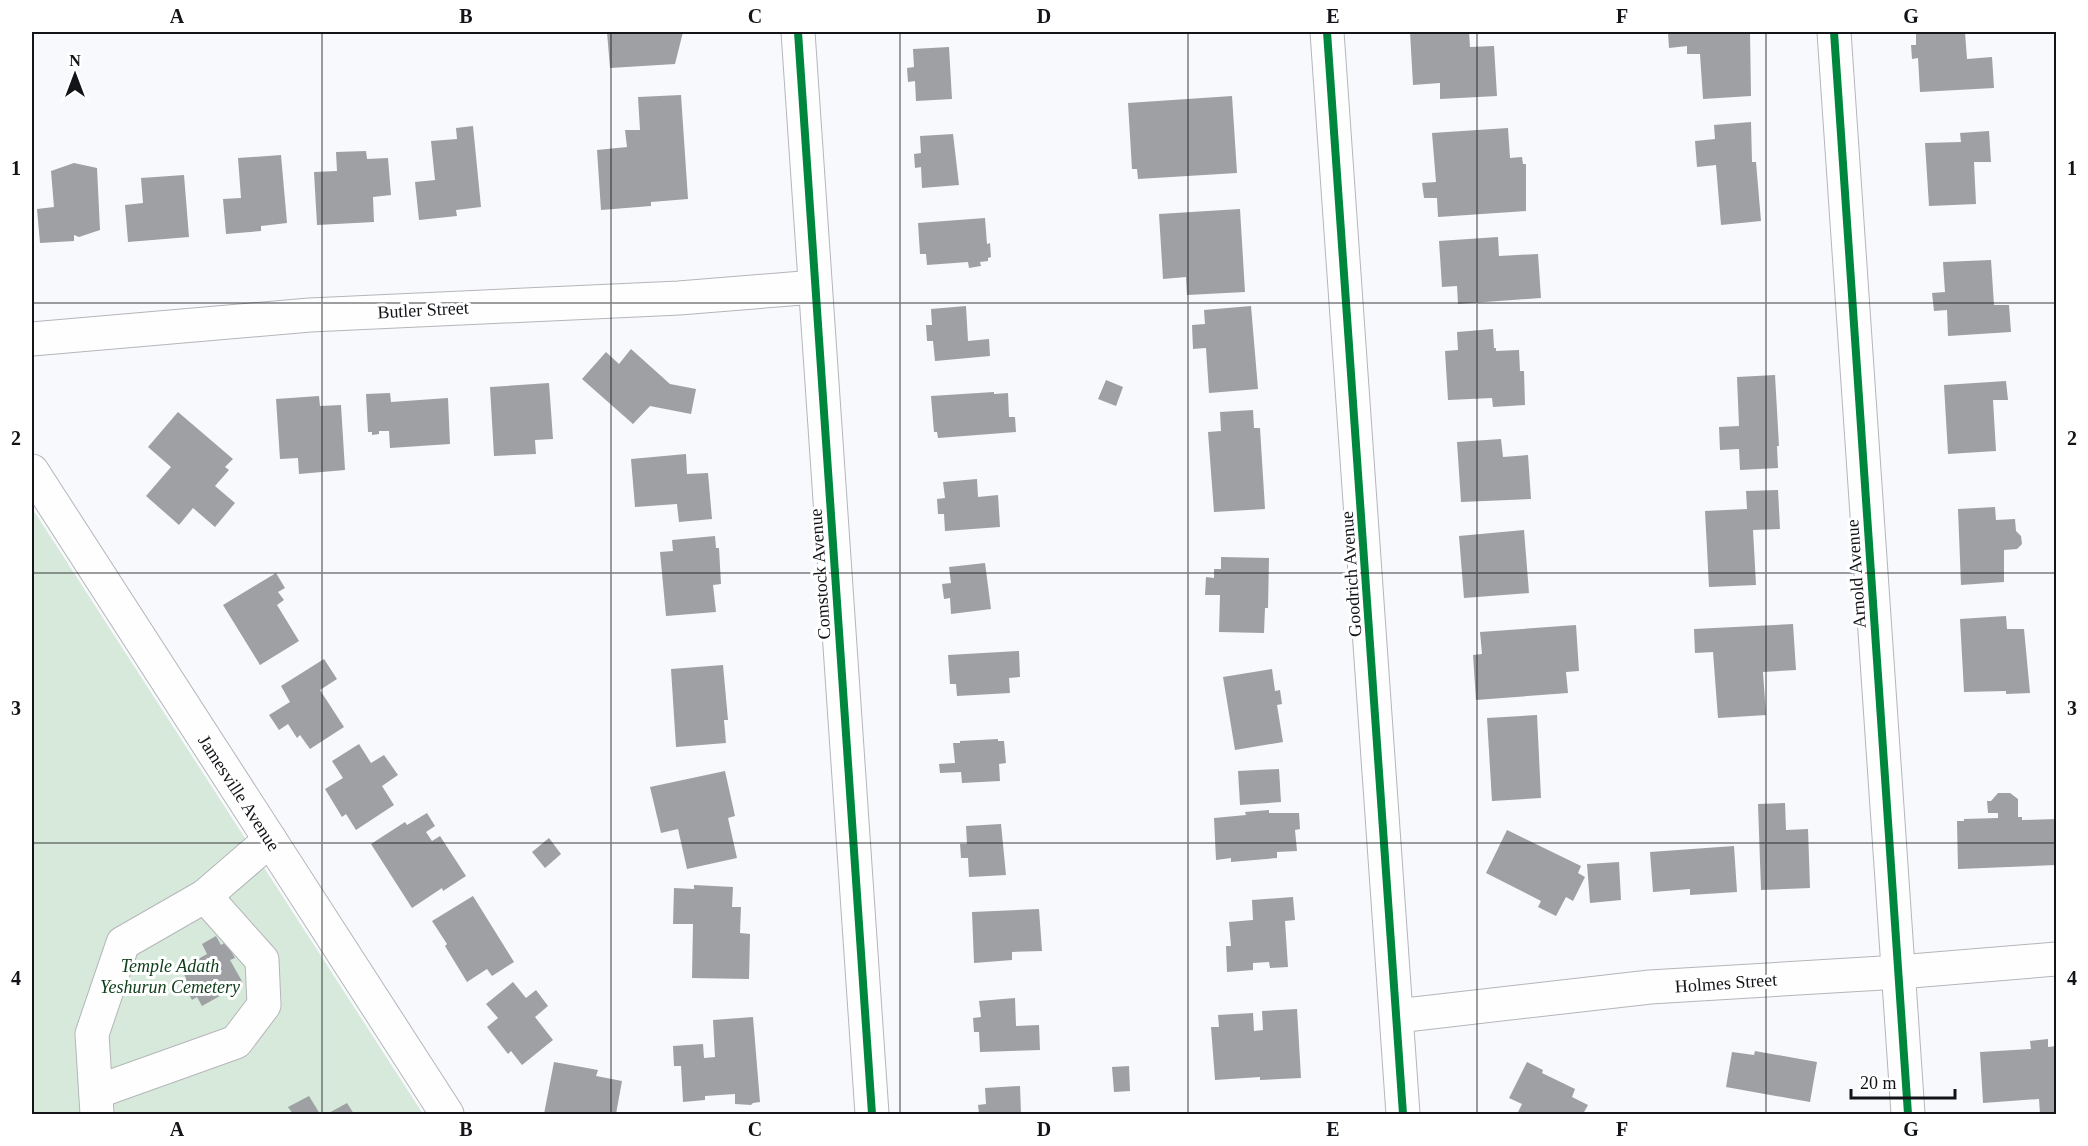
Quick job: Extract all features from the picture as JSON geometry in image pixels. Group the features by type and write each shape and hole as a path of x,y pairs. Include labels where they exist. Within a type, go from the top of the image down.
{"street":[{"name":"Comstock Avenue","path":"798,32 872,1114"},
{"name":"Goodrich Avenue","path":"1327,32 1403,1114"},
{"name":"Arnold Avenue","path":"1834,32 1908,1114"},
{"name":"Butler Street","path":"32,339 310,315 679,298 815,287"},
{"name":"Jamesville Avenue","path":"32,471 447,1114"},
{"path":"205,896 262,960 264,1005 236,1042 97,1103 92,1034 123,943 205,896 270,840"},
{"name":"Holmes Street","path":"1397,1016 1650,987 1899,972 2056,959"}],"green space":[{"name":"Temple Adath Yeshurun Cemetery","path":"32,508 423,1114 32,1114"}],"building":[{"path":"607,32 683,32 675,64 610,68"},
{"path":"1410,32 1469,32 1470,47 1494,46 1497,96 1440,99 1440,83 1413,85"},
{"path":"1668,32 1750,32 1751,96 1703,99 1700,54 1687,54 1687,46 1669,48"},
{"path":"1916,32 1965,32 1967,59 1992,57 1994,88 1920,92 1918,58 1912,59 1911,45 1916,45"},
{"path":"949,47 952,99 916,101 915,81 908,82 907,68 914,67 913,49"},
{"path":"681,95 688,199 651,202 651,206 601,210 597,150 627,147 625,130 640,130 638,97"},
{"path":"1232,96 1237,173 1138,179 1137,169 1132,169 1128,103"},
{"path":"1751,122 1752,162 1756,162 1761,221 1721,225 1716,165 1697,167 1695,141 1715,139 1714,125"},
{"path":"473,126 481,207 456,210 457,216 419,220 415,182 435,180 431,141 457,139 456,128"},
{"path":"1508,128 1510,158 1522,157 1523,164 1526,164 1526,211 1438,217 1437,198 1424,198 1422,183 1436,182 1432,133"},
{"path":"1989,131 1991,162 1974,162 1976,204 1929,206 1925,143 1961,142 1960,133"},
{"path":"953,134 959,185 922,188 921,167 915,168 914,154 921,153 920,136"},
{"path":"366,151 367,159 388,158 391,195 373,197 374,222 317,225 314,172 337,171 336,152"},
{"path":"281,155 287,223 261,226 261,231 226,234 223,199 241,198 238,158"},
{"path":"74,163 97,168 100,230 79,237 74,235 74,241 40,243 37,209 54,207 51,171"},
{"path":"184,175 189,237 128,242 125,205 143,203 141,178"},
{"path":"1240,209 1245,292 1187,295 1186,277 1163,279 1159,214"},
{"path":"985,218 987,244 990,243 991,257 988,261 980,262 981,266 969,268 968,262 927,265 926,254 920,254 918,223"},
{"path":"1498,237 1499,256 1538,254 1541,298 1458,304 1457,286 1442,287 1439,241"},
{"path":"1991,260 1994,305 2009,305 2011,332 1948,336 1947,310 1934,311 1932,293 1945,292 1943,262"},
{"path":"966,306 968,341 989,339 990,356 935,361 933,341 927,341 926,325 932,325 931,309"},
{"path":"1251,306 1258,389 1209,393 1206,348 1193,349 1192,325 1205,324 1204,310"},
{"path":"1493,329 1496,351 1519,350 1520,371 1524,371 1525,405 1493,407 1492,398 1448,400 1445,351 1458,350 1457,332"},
{"path":"631,349 670,384 696,389 691,414 650,406 633,424 582,379 606,352 619,364"},
{"path":"1775,375 1778,468 1740,470 1739,449 1720,450 1719,427 1739,426 1737,377"},
{"path":"1106,380 1123,387 1116,406 1098,399"},
{"path":"2006,381 2008,400 1993,400 1996,451 1948,454 1944,385"},
{"path":"549,383 553,439 535,440 536,454 494,456 490,387"},
{"path":"994,392 994,394 1008,393 1009,417 1015,417 1016,432 938,438 937,432 934,432 931,396"},
{"path":"390,393 391,402 448,398 450,444 390,448 389,431 379,431 379,434 372,435 372,432 368,432 366,394"},
{"path":"319,396 320,406 341,405 345,470 299,474 298,458 280,459 276,399"},
{"path":"1253,410 1254,428 1260,428 1265,509 1214,512 1208,432 1221,431 1220,412"},
{"path":"178,412 233,459 225,467 229,470 215,486 235,503 215,527 193,508 179,525 146,496 171,467 148,447"},
{"path":"1501,439 1503,457 1528,455 1531,499 1461,502 1457,442"},
{"path":"686,454 687,474 708,473 712,519 679,522 677,504 635,507 631,459"},
{"path":"977,479 978,497 998,495 1000,527 945,531 944,514 938,514 937,499 945,498 943,482"},
{"path":"1778,490 1780,529 1753,530 1756,585 1709,587 1705,511 1747,509 1746,491"},
{"path":"1995,507 1996,520 2015,519 2016,531 2021,536 2022,544 2017,549 2004,550 2004,582 1961,585 1958,509"},
{"path":"1524,530 1529,593 1464,598 1459,536"},
{"path":"715,536 716,548 719,548 721,584 713,585 716,612 666,616 660,552 673,551 672,540"},
{"path":"1221,557 1269,558 1268,608 1265,608 1264,633 1219,632 1220,595 1205,595 1206,577 1214,578 1214,569 1221,569"},
{"path":"985,563 991,609 951,614 950,598 944,599 942,584 951,583 949,567"},
{"path":"276,573 285,588 278,592 284,600 277,605 299,641 260,665 223,605"},
{"path":"2006,616 2007,629 2024,629 2030,693 1964,692 1960,619"},
{"path":"1793,624 1796,670 1763,672 1766,715 1718,718 1713,652 1695,653 1694,629"},
{"path":"1576,625 1579,671 1566,672 1568,693 1476,700 1473,655 1482,654 1480,632"},
{"path":"1019,651 1020,677 1009,678 1010,693 957,696 956,684 950,684 948,655"},
{"path":"324,659 337,679 320,690 344,727 310,749 300,735 297,738 288,724 279,730 269,715 290,702 281,686"},
{"path":"723,665 728,720 724,720 726,743 676,747 671,669"},
{"path":"1272,669 1275,691 1280,690 1282,704 1277,705 1283,742 1235,750 1223,677"},
{"path":"1537,715 1541,798 1492,801 1487,718"},
{"path":"998,739 998,741 1004,741 1006,763 999,764 1000,781 962,783 961,772 940,773 939,764 955,763 953,743"},
{"path":"359,744 371,763 384,755 398,775 382,786 394,805 356,830 346,814 342,817 325,789 343,778 332,761"},
{"path":"1279,769 1281,802 1240,805 1238,771"},
{"path":"725,771 735,816 728,818 737,858 687,869 678,829 661,833 650,787"},
{"path":"1998,793 2010,793 2018,799 2018,817 2022,817 2022,820 2056,819 2056,865 1958,869 1957,821 1998,818 1998,813 1988,813 1987,801 1991,801"},
{"path":"1785,803 1786,830 1808,829 1810,888 1761,890 1758,804"},
{"path":"1269,810 1269,813 1299,813 1300,829 1295,830 1297,851 1277,852 1277,858 1231,862 1231,858 1216,860 1214,818"},
{"path":"427,813 435,826 426,832 432,841 440,836 466,876 443,891 442,888 412,908 371,844 405,822 407,825"},
{"path":"1001,824 1006,875 969,877 968,858 961,858 960,844 967,844 966,826"},
{"path":"1507,830 1581,866 1578,873 1585,877 1573,901 1566,897 1556,916 1538,907 1541,901 1486,873"},
{"path":"549,838 561,854 545,868 532,852"},
{"path":"1734,846 1737,892 1690,895 1690,889 1653,892 1650,852"},
{"path":"1619,862 1621,900 1590,903 1587,864"},
{"path":"694,885 733,887 732,907 741,907 740,933 750,934 749,979 692,978 693,924 673,924 674,888 694,889"},
{"path":"473,896 514,962 492,976 487,969 467,982 432,921"},
{"path":"1293,897 1295,920 1285,921 1288,967 1270,968 1269,962 1253,963 1253,970 1227,972 1226,946 1231,946 1229,922 1253,920 1252,900"},
{"path":"1039,909 1042,951 1012,952 1012,960 974,963 972,912"},
{"path":"216,936 221,945 226,942 235,958 230,960 243,983 202,1006 197,997 192,1000 181,980 186,978 181,969 207,954 202,944"},
{"path":"513,982 526,998 536,990 548,1006 535,1017 553,1040 522,1065 511,1051 508,1054 487,1027 498,1018 486,1004"},
{"path":"1015,998 1016,1026 1039,1025 1040,1050 980,1052 979,1032 974,1032 973,1018 981,1017 979,1001"},
{"path":"1297,1009 1301,1078 1260,1080 1260,1077 1215,1080 1211,1027 1219,1027 1218,1015 1253,1013 1254,1031 1263,1030 1262,1011"},
{"path":"753,1017 760,1102 751,1105 735,1104 735,1094 705,1096 705,1100 683,1102 681,1066 674,1066 673,1046 703,1044 704,1058 715,1057 713,1020"},
{"path":"2048,1039 2048,1047 2056,1046 2056,1114 2040,1114 2039,1099 1983,1103 1980,1052 2031,1049 2030,1041"},
{"path":"1755,1051 1817,1062 1810,1102 1726,1087 1732,1052 1754,1055"},
{"path":"554,1062 598,1070 596,1076 622,1081 616,1114 544,1114"},
{"path":"1527,1062 1543,1070 1542,1073 1575,1089 1572,1097 1588,1105 1583,1114 1517,1114 1522,1104 1509,1098"},
{"path":"1129,1066 1130,1091 1114,1092 1112,1067"},
{"path":"1020,1086 1021,1114 979,1114 978,1105 986,1104 985,1088"},
{"path":"309,1096 320,1114 293,1114 288,1107"},
{"path":"347,1103 354,1114 327,1114"}],"cycle path":[{"path":"798,32 872,1114"},
{"path":"1327,32 1403,1114"},
{"path":"1834,32 1908,1114"}]}
